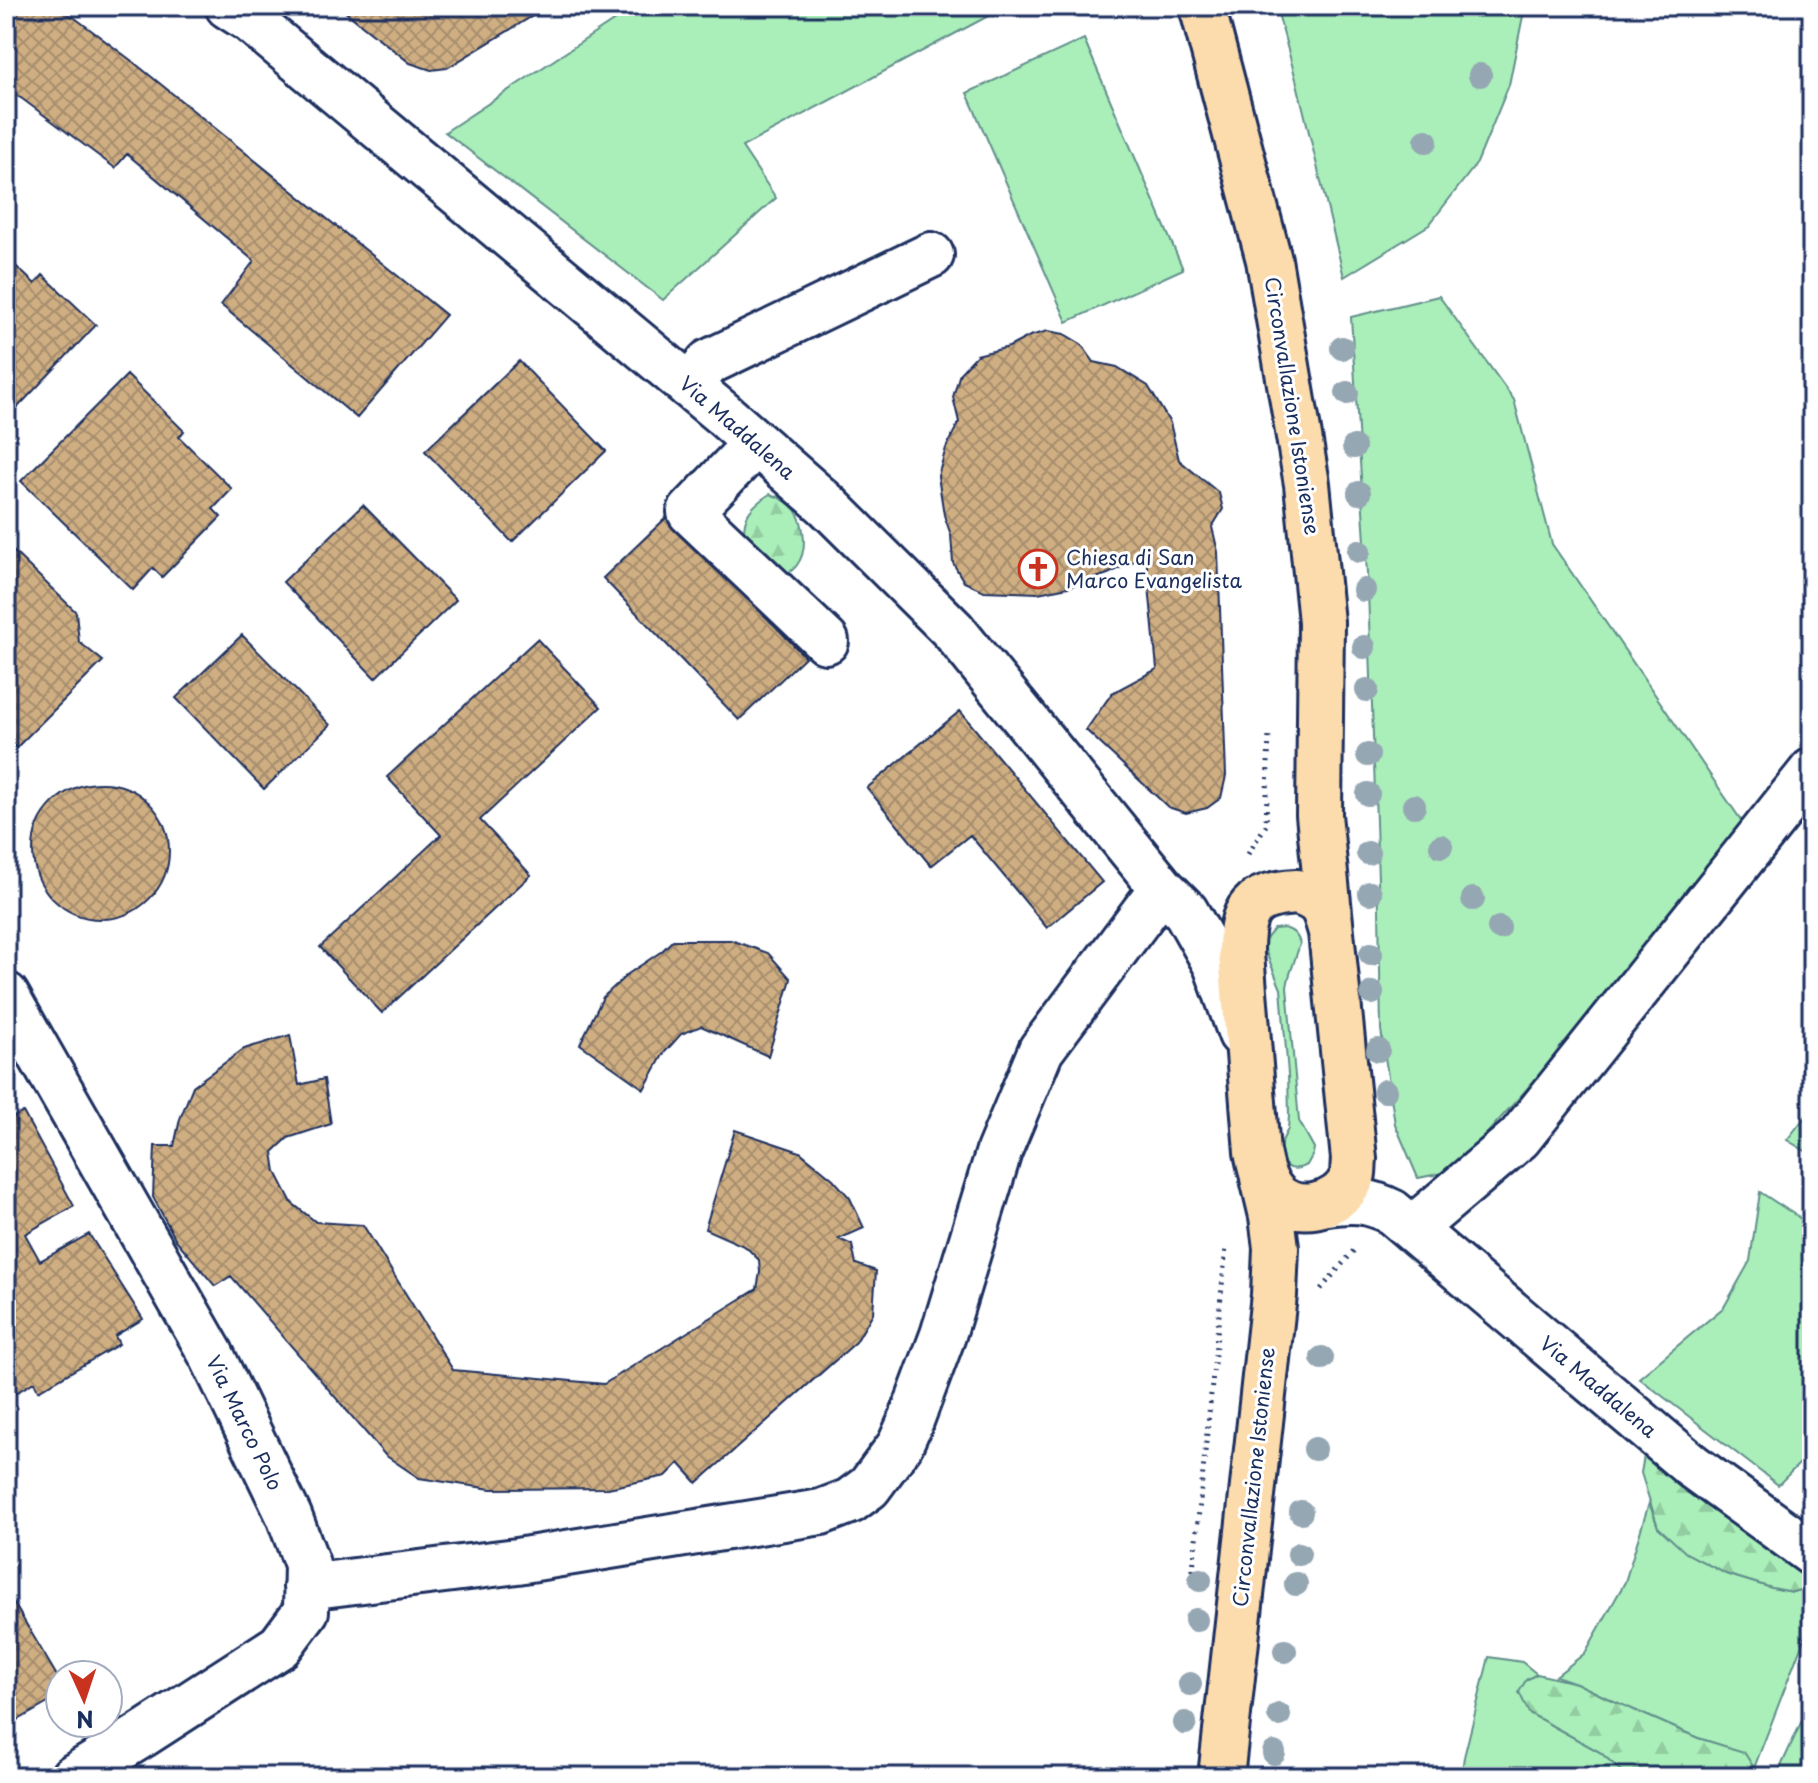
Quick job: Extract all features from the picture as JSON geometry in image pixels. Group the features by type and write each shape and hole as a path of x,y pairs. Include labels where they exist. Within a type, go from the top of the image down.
{"main road":[{"name":"Circonvallazione Istoniense","path":"1202,6 1269,260 1307,484 1321,622 1319,815"},
{"path":"1262,901 1287,885 1298,872 1310,848 1319,815"},
{"path":"1263,1178 1275,1195 1291,1205 1310,1208 1343,1191 1352,1178 1353,1135 1319,815"},
{"path":"1262,901 1297,892 1315,898 1326,913 1331,932"},
{"name":"Circonvallazione Istoniense","path":"1221,1777 1274,1295 1276,1248 1257,1152 1241,954 1245,914 1262,901"},
{"path":"1274,1295 1293,1247 1322,1204"}],"street":[{"name":"Via Maddalena","path":"228,6 250,20 756,443 827,505 953,630 1174,900 1216,965 1249,1060"},
{"path":"689,386 709,362 931,255"},
{"path":"756,443 690,512 826,641"},
{"path":"1402,1220 1519,1138 1812,771"},
{"path":"306,1587 517,1561 821,1512 850,1501 869,1487 900,1445 912,1418 943,1335 999,1151 1041,1050 1174,900 1217,916 1262,901"},
{"name":"Via Marco Polo","path":"6,995 211,1354 289,1516 307,1564 306,1611 280,1646 73,1777"},
{"name":"Via Maddalena","path":"1353,1135 1361,1165 1372,1187 1402,1220 1692,1466 1812,1553"},
{"name":"Via Maddalena","path":"1322,1204 1348,1200 1370,1202 1402,1220"}],"green space":[{"path":"636,6 1007,6 742,147 776,198 663,300 445,132"},
{"path":"1276,6 1525,6 1509,85 1477,163 1429,225 1344,277 1297,83"},
{"path":"1084,39 1183,269 1067,322 967,93"},
{"path":"1439,296 1514,400 1552,544 1745,826 1617,989 1453,1171 1418,1178 1395,1124 1381,1030 1368,590 1351,317"},
{"path":"770,494 796,511 803,532 801,559 778,581 744,549 747,517 755,505"},
{"path":"1284,928 1295,933 1300,944 1287,987 1299,1121 1314,1148 1307,1165 1295,1169 1284,1164 1278,1149 1288,1129 1288,1074 1281,989 1265,950 1265,940 1274,929"},
{"path":"1812,1108 1812,1155 1787,1140"},
{"path":"1760,1192 1812,1226 1812,1451 1778,1485 1639,1378 1724,1307 1750,1261"},
{"path":"1645,1450 1812,1572 1812,1586 1793,1592 1772,1588 1726,1574 1686,1553 1658,1527 1641,1473"},
{"path":"1649,1503 1658,1527 1726,1574 1793,1592 1812,1586 1812,1618 1754,1768 1743,1752 1698,1738 1556,1676 1585,1653 1625,1582"},
{"path":"1489,1657 1522,1662 1537,1674 1526,1680 1529,1713 1600,1752 1628,1777 1461,1777"},
{"path":"1537,1674 1576,1683 1698,1738 1744,1752 1754,1768 1754,1777 1628,1777 1600,1752 1529,1713 1519,1692 1526,1680"},
{"path":"1812,1699 1812,1777 1776,1777"}],"building":[{"path":"6,6 55,6 75,18 446,315 357,418 221,305 254,261 127,154 115,168 6,90"},
{"path":"338,6 549,6 447,68 431,70 410,63"},
{"path":"6,257 35,284 43,275 96,325 16,409 6,399"},
{"name":"Chiesa di San Marco Evangelista","path":"1048,331 1064,334 1081,344 1094,362 1117,367 1148,386 1170,423 1179,460 1219,493 1223,509 1212,527 1218,552 1226,776 1221,798 1207,808 1186,813 1168,807 1086,730 1112,693 1157,669 1146,555 1108,574 1038,593 984,591 964,582 953,563 951,535 944,515 938,476 946,448 959,422 953,397 960,373 977,355 1009,347"},
{"path":"519,361 606,451 512,542 425,451"},
{"path":"127,375 184,431 179,437 232,489 213,509 221,517 162,577 153,568 133,590 21,481"},
{"path":"363,505 456,600 375,678 283,582"},
{"path":"669,515 805,657 739,720 603,578"},
{"path":"6,547 76,612 79,642 103,661 16,748 6,737"},
{"path":"242,635 330,725 264,789 176,698"},
{"path":"537,639 601,707 480,820 531,875 382,1013 320,947 441,835 387,777"},
{"path":"960,711 1102,882 1047,928 970,835 931,866 867,788"},
{"path":"101,783 127,788 149,803 164,825 169,851 164,877 149,899 127,914 101,919 75,914 53,899 38,877 33,851 38,825 53,803 75,788"},
{"path":"673,940 731,940 768,953 791,979 768,1056 701,1026 681,1034 664,1053 644,1089 580,1044 603,997"},
{"path":"290,1035 299,1085 324,1079 331,1124 288,1138 273,1152 276,1172 292,1203 316,1222 363,1225 453,1370 604,1384 757,1289 759,1260 746,1247 705,1229 735,1130 800,1152 833,1179 850,1198 864,1228 839,1239 852,1245 856,1264 876,1271 873,1313 856,1342 697,1483 679,1463 666,1476 608,1488 491,1489 419,1478 385,1455 231,1276 215,1286 176,1240 153,1197 155,1146 174,1146 180,1119 193,1086 244,1049"},
{"path":"23,1112 74,1206 25,1234 40,1261 89,1234 143,1319 115,1336 119,1344 38,1391 34,1382 6,1399 6,1121"},
{"path":"6,1590 47,1659 44,1659 44,1705 6,1727"}],"place":[{"name":"Chiesa di San Marco Evangelista","path":"1038,569"}]}
